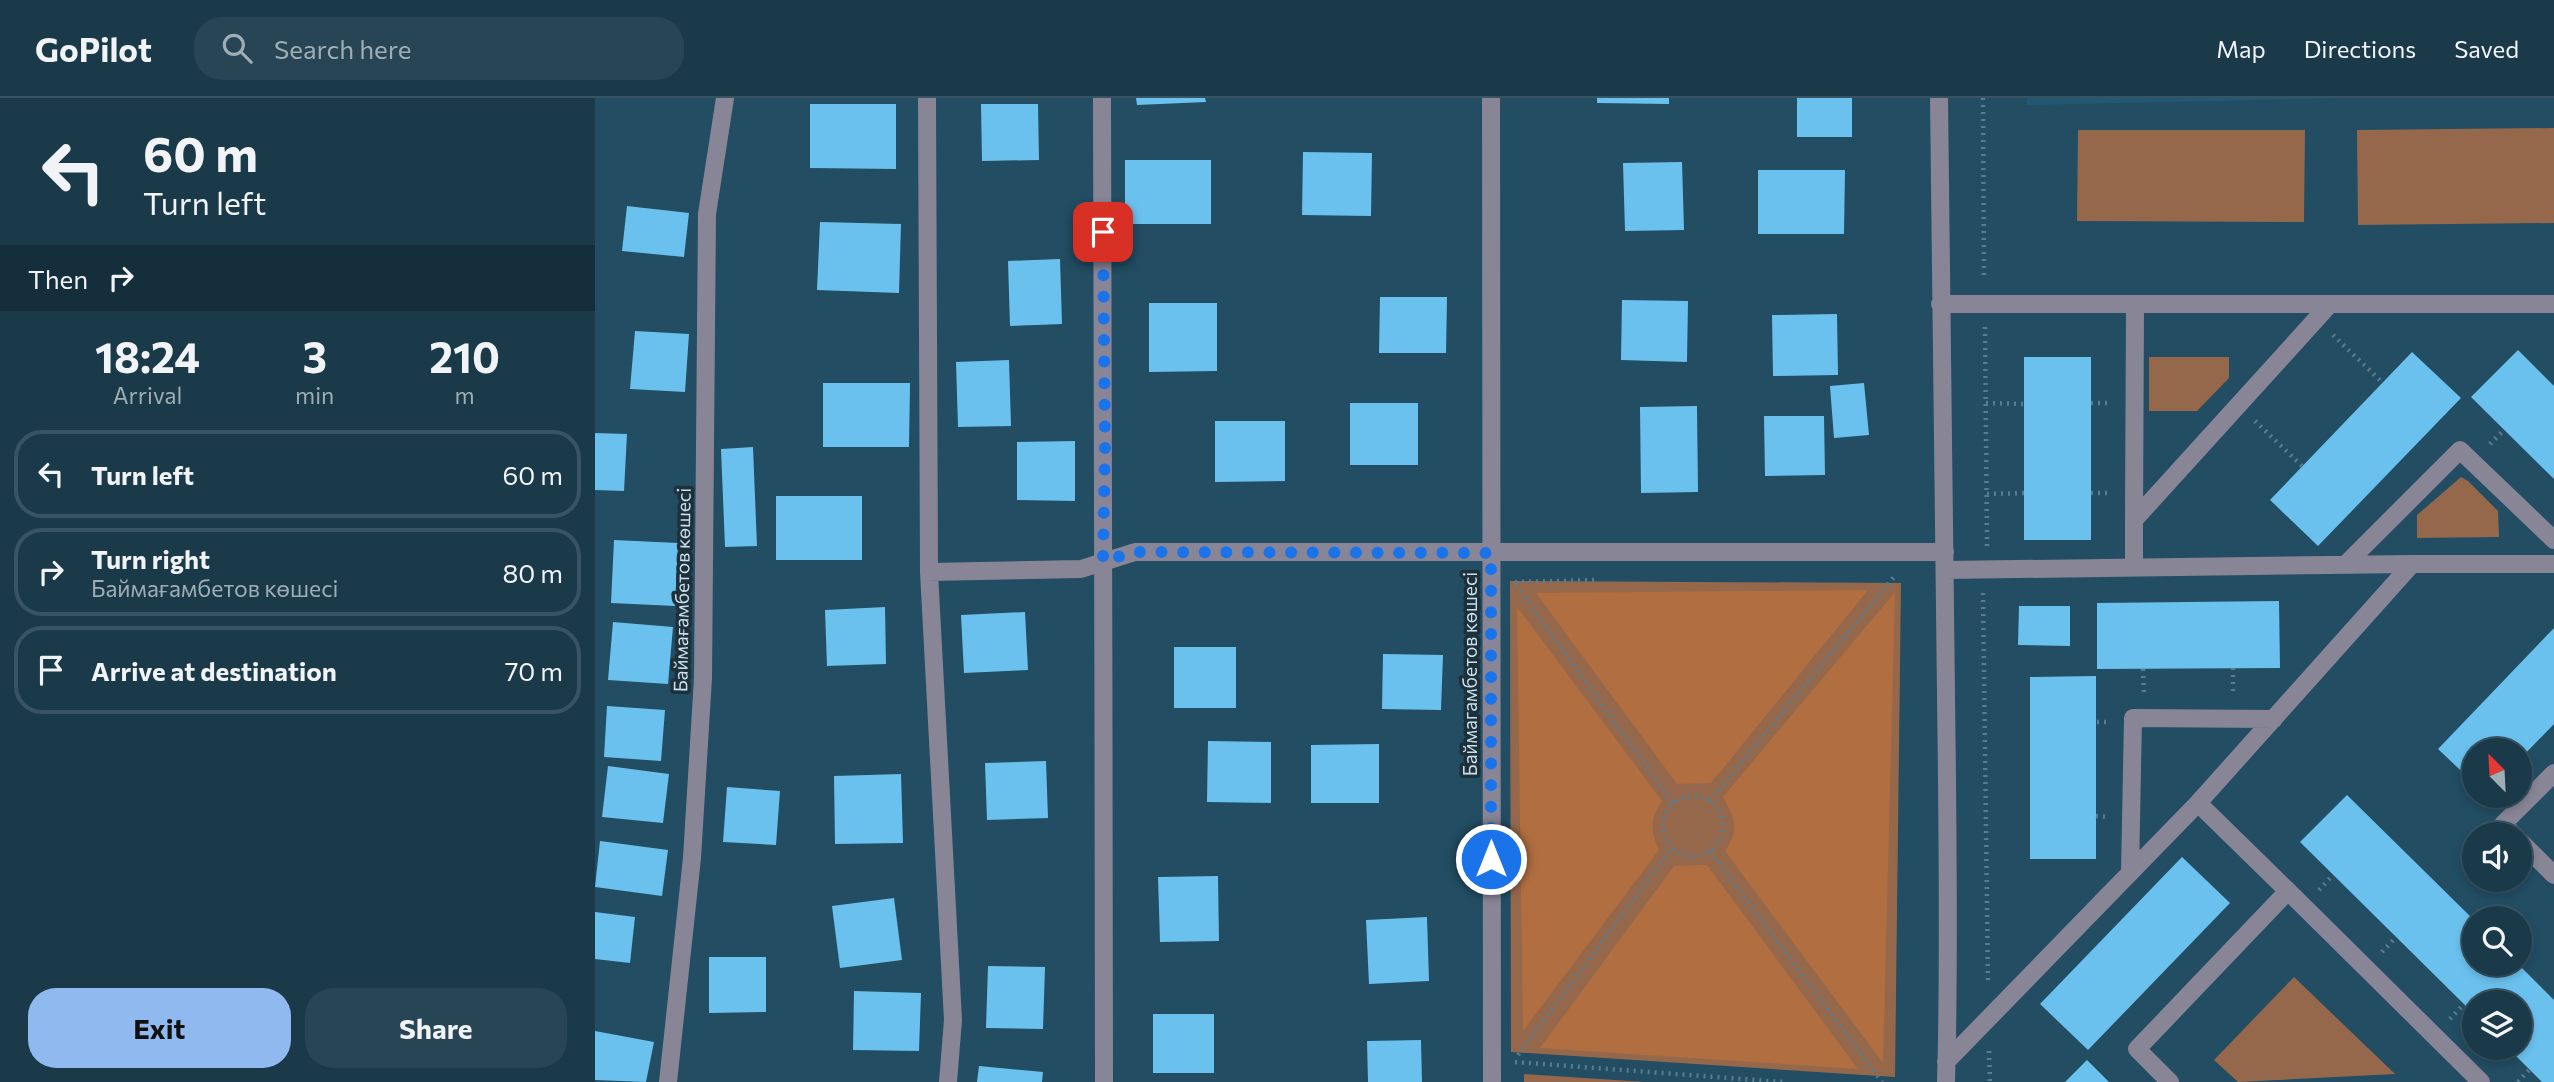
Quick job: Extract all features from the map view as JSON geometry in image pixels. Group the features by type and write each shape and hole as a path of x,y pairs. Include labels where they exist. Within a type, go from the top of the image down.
{"street":[{"name":"Баймағамбетов көшесі","path":"668,1082 692,858 701,706 707,214 725,98"},
{"path":"927,98 929,572 953,1020 948,1082"},
{"path":"1102,98 1105,433 1104,1082"},
{"name":"Баймагамбетов көшесі","path":"1491,98 1492,1082"},
{"path":"1939,98 1940,304 1946,561 1946,1082"},
{"path":"1940,304 2554,304"},
{"path":"2134,520 2330,304"},
{"path":"2134,567 2135,305"},
{"path":"2346,565 2460,450 2554,540"},
{"path":"929,572 1081,569 1135,552 1491,553 2134,567 2554,564"},
{"path":"1946,1062 2198,803 2412,564"},
{"path":"2130,873 2133,718 2274,719"},
{"path":"2505,822 2554,773"},
{"path":"2198,803 2481,1082"},
{"path":"2532,853 2554,875"},
{"path":"2170,1082 2137,1049 2288,891"}],"path":[{"path":"2317,319 2383,383"},
{"path":"1986,403 2024,404"},
{"path":"2239,405 2302,466"},
{"path":"1987,494 2024,493"},
{"path":"1491,553 1673,803"},
{"path":"1710,801 1899,571 1885,571"},
{"path":"1514,582 1610,579"},
{"path":"1691,796 1710,801 1722,816 1723,826 1722,836 1710,851 1691,856 1672,848 1666,840 1663,820 1673,803 1691,796"},
{"path":"1513,1061 1672,848"},
{"path":"1710,851 1882,1082"},
{"path":"1513,1048 1513,1061"},
{"path":"1513,1061 1783,1082"},
{"path":"2518,1082 2529,1070"}],"shaded area":[{"path":"2027,98 2348,98 2027,105"},
{"path":"2554,128 2554,223 2358,225 2357,130"},
{"path":"2078,130 2305,130 2304,222 2077,221"},
{"path":"2149,357 2229,357 2229,378 2197,411 2149,411"},
{"path":"2461,477 2498,511 2499,537 2417,538 2417,515"},
{"path":"1510,581 1901,583 1895,1077 1511,1052"},
{"path":"1868,590 1711,783 1677,784 1536,593"},
{"path":"1895,592 1883,1063 1725,851 1733,836 1734,824 1723,797"},
{"path":"1517,607 1662,801 1655,813 1653,825 1659,850 1523,1031"},
{"path":"1707,865 1858,1069 1540,1048 1674,866"},
{"path":"2294,977 2395,1074 2238,1082 2214,1060"},
{"path":"1524,1074 1645,1082 1524,1082"}],"building":[{"path":"1136,98 1205,98 1206,102 1137,105"},
{"path":"1597,98 1669,98 1669,104 1597,103"},
{"path":"1797,98 1852,98 1852,137 1797,137"},
{"path":"810,104 896,104 896,169 810,168"},
{"path":"981,104 1038,104 1039,160 982,161"},
{"path":"1303,152 1372,153 1371,216 1302,215"},
{"path":"1125,160 1211,160 1211,224 1125,224"},
{"path":"1682,162 1684,230 1625,231 1623,163"},
{"path":"1758,170 1845,170 1844,234 1758,234"},
{"path":"627,206 689,213 684,257 622,251"},
{"path":"820,222 901,224 899,293 817,290"},
{"path":"1060,259 1062,324 1010,326 1008,261"},
{"path":"1380,297 1447,297 1446,353 1379,353"},
{"path":"1622,300 1688,301 1687,362 1621,360"},
{"path":"1149,303 1217,303 1217,371 1149,372"},
{"path":"1837,314 1838,375 1773,376 1772,315"},
{"path":"635,331 689,334 685,392 630,389"},
{"path":"2518,350 2554,386 2554,479 2471,397"},
{"path":"2412,352 2461,398 2318,546 2270,500"},
{"path":"2024,357 2091,357 2091,540 2024,540"},
{"path":"1009,360 1011,426 958,427 956,362"},
{"path":"823,383 910,383 909,447 823,447"},
{"path":"1864,383 1869,435 1834,438 1830,386"},
{"path":"1350,403 1418,403 1418,465 1350,465"},
{"path":"1697,406 1698,492 1641,493 1640,407"},
{"path":"1764,416 1824,416 1825,475 1765,476"},
{"path":"1215,421 1285,421 1285,481 1215,482"},
{"path":"595,433 627,434 624,491 595,490"},
{"path":"1075,441 1075,501 1017,500 1017,442"},
{"path":"753,447 757,546 725,547 721,449"},
{"path":"776,496 862,496 862,560 776,560"},
{"path":"614,540 678,543 675,606 611,603"},
{"path":"2279,601 2280,668 2097,669 2097,603"},
{"path":"2019,606 2070,606 2070,646 2018,645"},
{"path":"885,607 886,664 827,666 825,610"},
{"path":"1025,612 1028,670 964,673 961,615"},
{"path":"613,622 673,627 668,684 608,680"},
{"path":"2554,628 2554,724 2532,747 2532,738 2462,738 2462,772 2438,749"},
{"path":"1174,647 1236,647 1236,708 1174,708"},
{"path":"1383,654 1443,655 1441,710 1382,709"},
{"path":"2096,676 2096,859 2030,859 2030,677"},
{"path":"607,706 665,710 661,761 604,757"},
{"path":"1208,741 1271,742 1271,803 1207,802"},
{"path":"1379,744 1379,803 1311,803 1311,745"},
{"path":"1046,761 1048,818 987,820 985,763"},
{"path":"608,766 669,774 663,823 602,817"},
{"path":"901,774 903,843 835,844 834,776"},
{"path":"727,787 780,791 776,845 723,842"},
{"path":"2347,795 2462,908 2462,976 2530,976 2554,1000 2554,1082 2542,1082 2520,1060 2532,1060 2532,990 2462,990 2462,1002 2300,842"},
{"path":"600,841 668,850 662,896 595,887"},
{"path":"2182,857 2230,903 2088,1050 2040,1004"},
{"path":"1218,876 1219,941 1160,942 1158,877"},
{"path":"894,898 902,960 840,968 832,906"},
{"path":"595,912 635,917 630,963 595,959"},
{"path":"1427,917 1429,981 1369,984 1366,920"},
{"path":"709,957 766,957 766,1012 709,1013"},
{"path":"988,966 1045,967 1043,1029 986,1028"},
{"path":"854,991 921,993 919,1051 853,1050"},
{"path":"1153,1014 1214,1014 1214,1073 1153,1073"},
{"path":"595,1031 654,1042 646,1082 595,1080"},
{"path":"1421,1040 1422,1082 1368,1082 1367,1041"},
{"path":"2087,1060 2109,1082 2065,1082"},
{"path":"979,1066 1043,1072 1042,1082 977,1082"}],"route":[{"path":"1103,232 1103,561 1135,552 1491,553 1491,859"}]}
